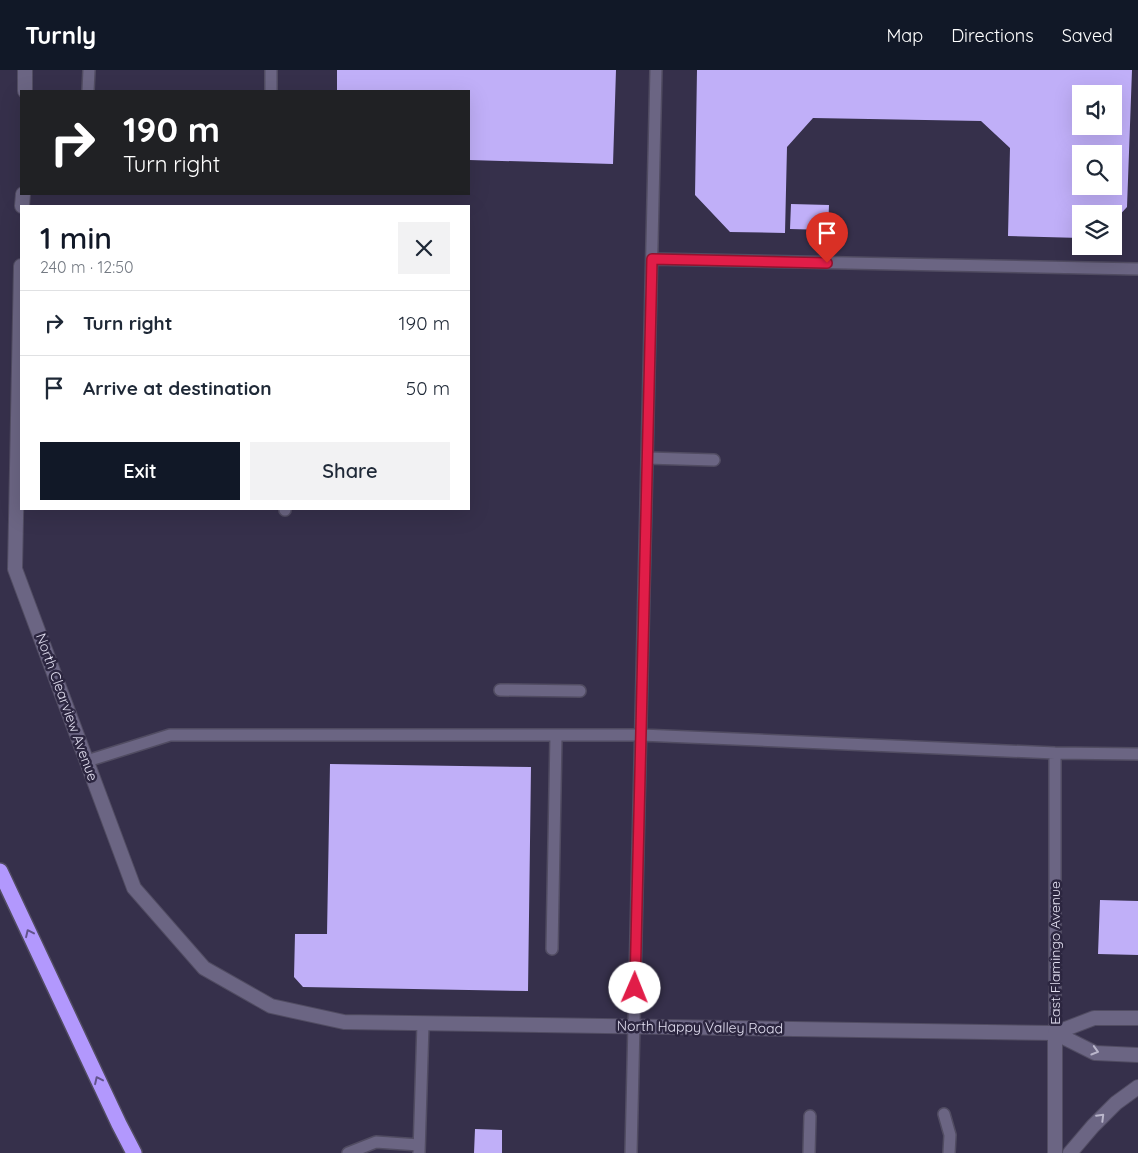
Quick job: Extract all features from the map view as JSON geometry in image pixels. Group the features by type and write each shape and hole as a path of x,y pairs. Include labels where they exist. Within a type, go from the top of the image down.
{"highway":[{"path":"0,871 134,1153"},
{"path":"119,1124 122,1153"}],"street":[{"path":"25,70 25,90"},
{"name":"North Clearview Avenue","path":"20,316 15,569 134,888 204,968 271,1006 344,1022"},
{"name":"North Happy Valley Road","path":"344,1022 1055,1033 1094,1018 1138,1018"},
{"name":"North Happy Valley Road","path":"1055,1033 1095,1053 1138,1055"},
{"name":"East Flamingo Avenue","path":"1055,1033 1055,1153"},
{"path":"1070,1153 1116,1103 1138,1087"}],"lane":[{"path":"88,70 88,90"},
{"path":"271,70 271,90"},
{"path":"631,1153 656,70"},
{"path":"652,259 1138,269"},
{"path":"647,458 714,460"},
{"path":"500,690 580,691"},
{"path":"87,760 170,734 641,736 1055,753 1138,754"},
{"path":"552,949 556,736"},
{"name":"East Flamingo Avenue","path":"1055,753 1055,1033"},
{"path":"348,1153 376,1142 419,1149 423,1024"},
{"path":"944,1114 950,1135 949,1153"},
{"path":"809,1153 810,1116"}],"building":[{"path":"337,70 616,70 613,164 470,160 470,90 337,90"},
{"path":"697,70 1132,70 1127,207 1122,212 1122,205 1072,205 1072,238 1008,236 1010,148 981,121 813,118 787,147 785,233 730,232 695,195"},
{"path":"791,204 829,205 828,230 790,229"},
{"path":"330,764 531,767 528,991 303,987 294,977 295,934 327,934"},
{"path":"1100,900 1138,901 1138,955 1098,954"},
{"path":"475,1129 502,1130 502,1153 474,1153"}],"route":[{"path":"635,988 652,259 827,263"}]}
